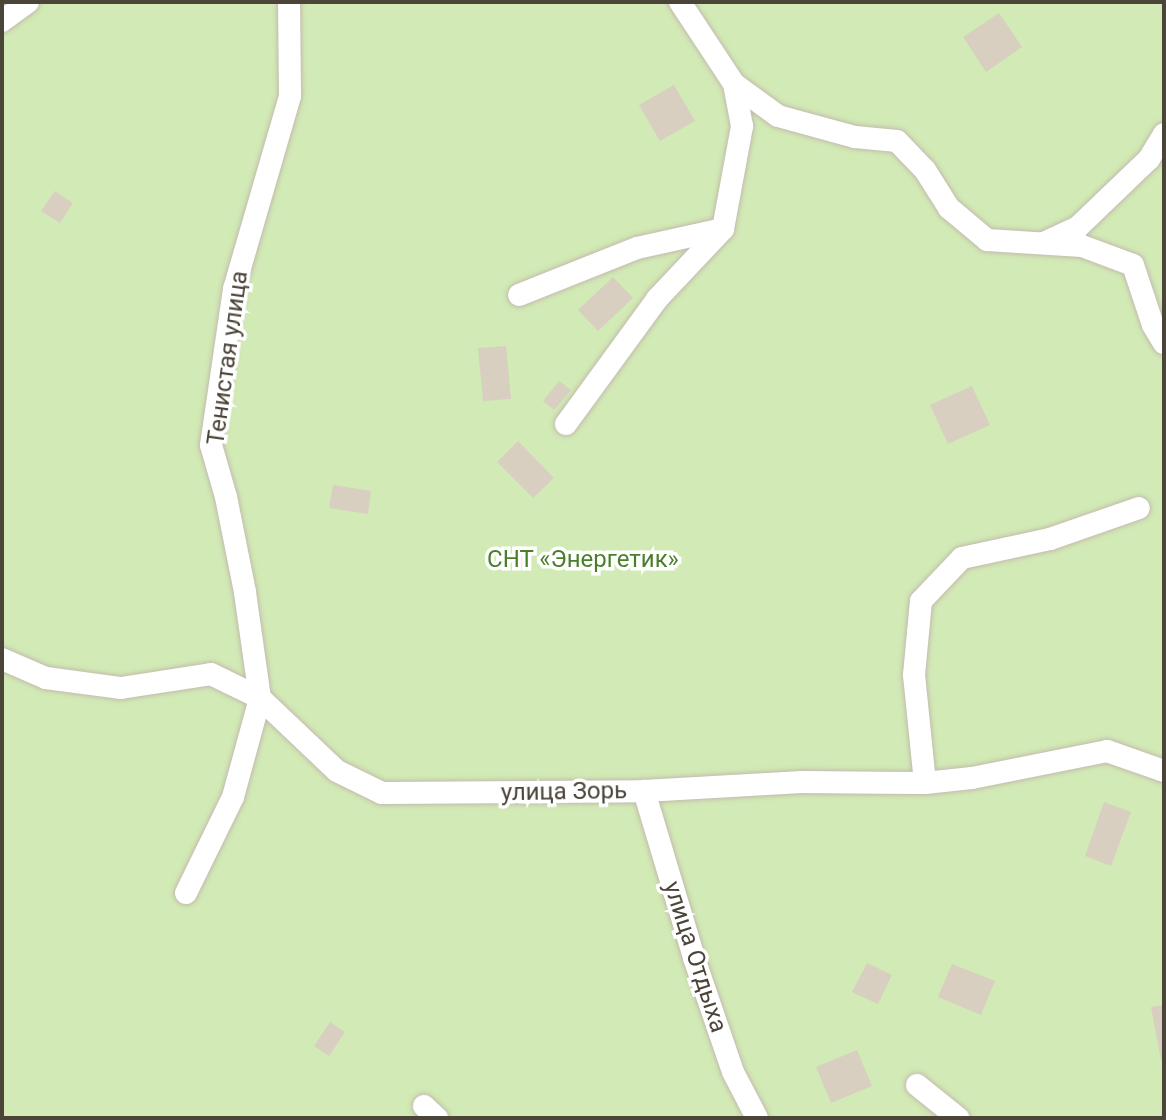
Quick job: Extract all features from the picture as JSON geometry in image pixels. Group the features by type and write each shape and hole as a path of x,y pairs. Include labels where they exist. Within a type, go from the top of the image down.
{"street":[{"path":"2,21 28,2"},
{"name":"Тенистая улица","path":"186,893 233,797 260,698 243,578 226,497 211,445 234,289 290,96 289,2"},
{"path":"680,2 734,84 778,116 855,137 897,141 925,170 949,208 987,240 1082,246 1133,265 1153,325 1164,343"},
{"path":"566,424 657,299 723,229 742,126 734,84"},
{"path":"1038,245 1078,227 1149,159 1164,134"},
{"path":"519,295 637,248 723,229"},
{"path":"925,783 914,675 921,601 962,558 1050,539 1139,508"},
{"name":"улица Зорь","path":"2,659 46,678 121,688 211,674 260,698 337,771 382,793 644,791 802,782 925,783 972,778 1107,751 1164,771"},
{"name":"улица Отдыха","path":"644,791 698,972 733,1072 757,1118"},
{"path":"917,1085 958,1118"}],"green space":[{"name":"СНТ «Энергетик»","path":"2,2 1164,2 1164,1118 2,1118"}],"building":[{"path":"999,13 1022,47 986,72 963,37"},
{"path":"674,85 695,121 660,141 639,105"},
{"path":"55,191 73,203 60,223 41,211"},
{"path":"613,277 633,298 598,331 578,310"},
{"path":"506,346 511,399 483,401 478,348"},
{"path":"559,381 571,390 554,410 543,401"},
{"path":"972,386 990,425 948,444 930,405"},
{"path":"518,441 554,478 533,498 497,462"},
{"path":"333,485 371,491 368,514 329,508"},
{"path":"1104,802 1131,812 1111,866 1085,856"},
{"path":"867,963 892,975 878,1004 852,992"},
{"path":"952,964 995,981 981,1015 938,997"},
{"path":"1164,1005 1164,1060 1161,1060 1151,1007"},
{"path":"330,1022 345,1032 329,1056 314,1046"},
{"path":"857,1050 872,1086 831,1103 816,1067"}]}
